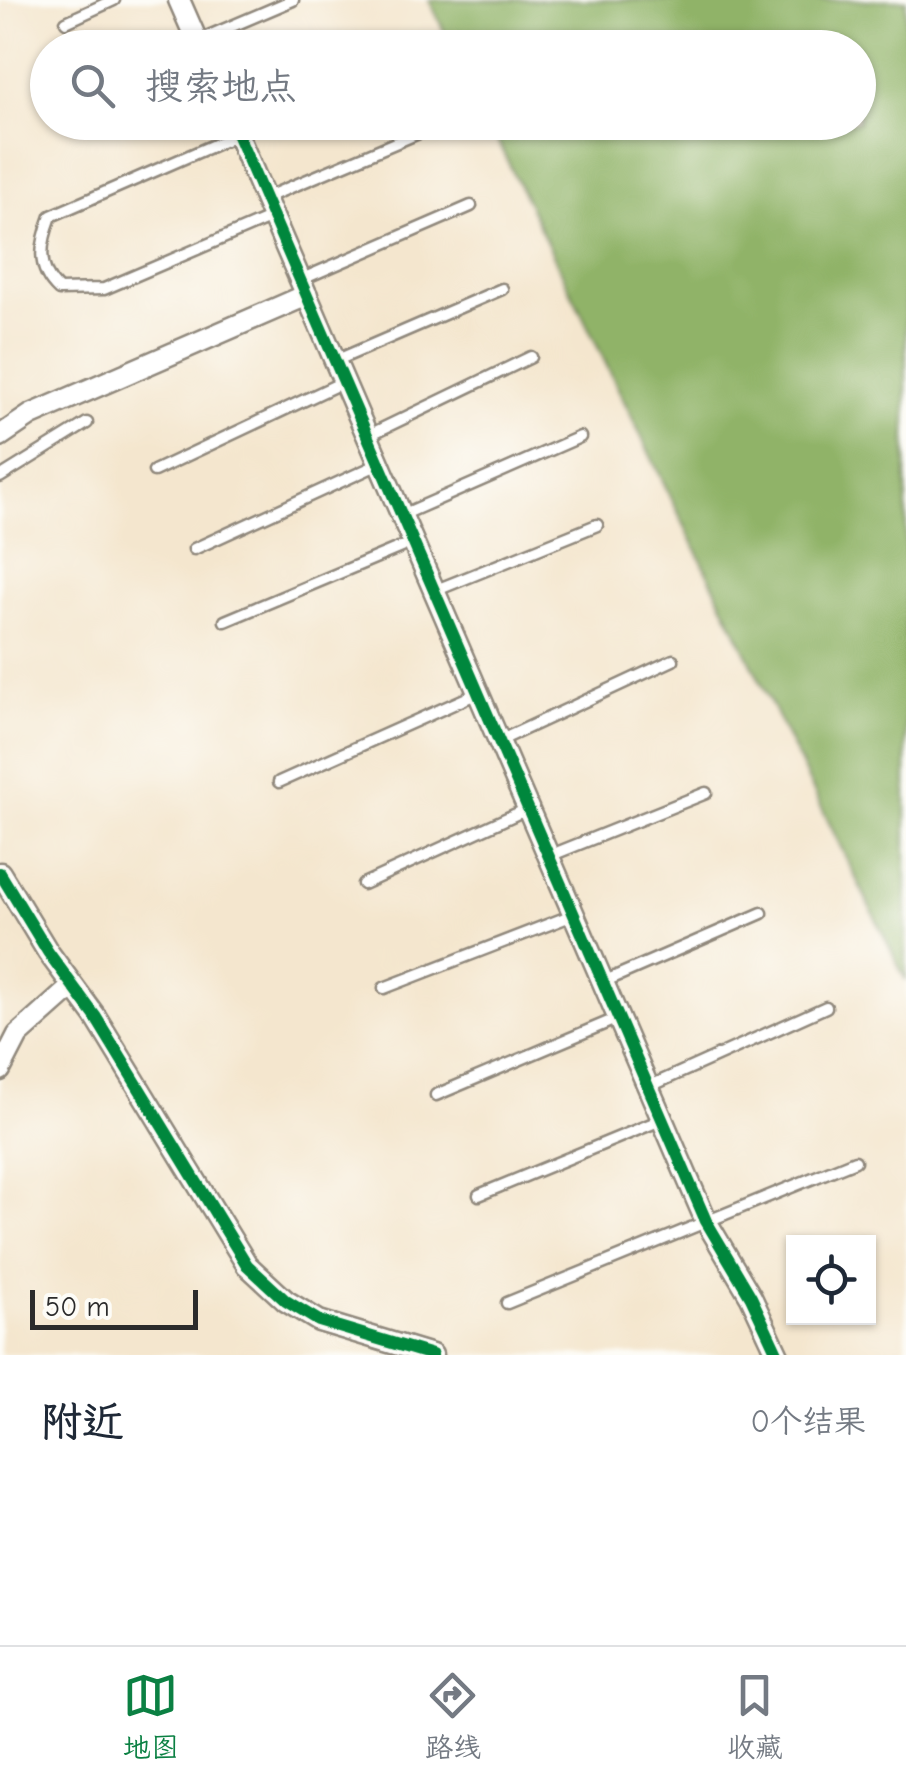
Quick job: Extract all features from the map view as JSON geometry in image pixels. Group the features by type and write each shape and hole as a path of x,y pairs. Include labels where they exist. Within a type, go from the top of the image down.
{"street":[{"path":"179,0 192,30"},
{"path":"240,140 706,1221 751,1297 778,1355"},
{"path":"0,436 32,416 304,288"},
{"path":"0,873 95,1016 247,1265 286,1301 320,1321 432,1355"},
{"path":"0,1070 18,1035 73,986"}],"lane":[{"path":"66,22 114,0"},
{"path":"228,30 292,0"},
{"path":"206,140 51,216 40,247 47,279 59,290 104,289 406,140"},
{"path":"304,288 471,206"},
{"path":"335,360 502,289"},
{"path":"368,436 531,358"},
{"path":"154,470 344,381"},
{"path":"0,477 87,424"},
{"path":"402,515 580,438"},
{"path":"194,549 380,464"},
{"path":"434,591 597,525"},
{"path":"225,621 413,542"},
{"path":"499,742 672,660"},
{"path":"278,782 478,693"},
{"path":"549,856 706,792"},
{"path":"364,884 528,808"},
{"path":"384,988 574,914"},
{"path":"603,982 762,914"},
{"path":"648,1087 826,1006"},
{"path":"436,1096 618,1018"},
{"path":"479,1195 662,1119"},
{"path":"507,1303 855,1160"}],"green space":[{"path":"429,0 906,0 906,981 497,140 876,140 876,30 444,30"}],"cycle path":[{"path":"240,140 706,1221 751,1297 778,1355"},
{"path":"0,873 48,952 95,1016 247,1265 286,1301 319,1321 432,1355"}]}
